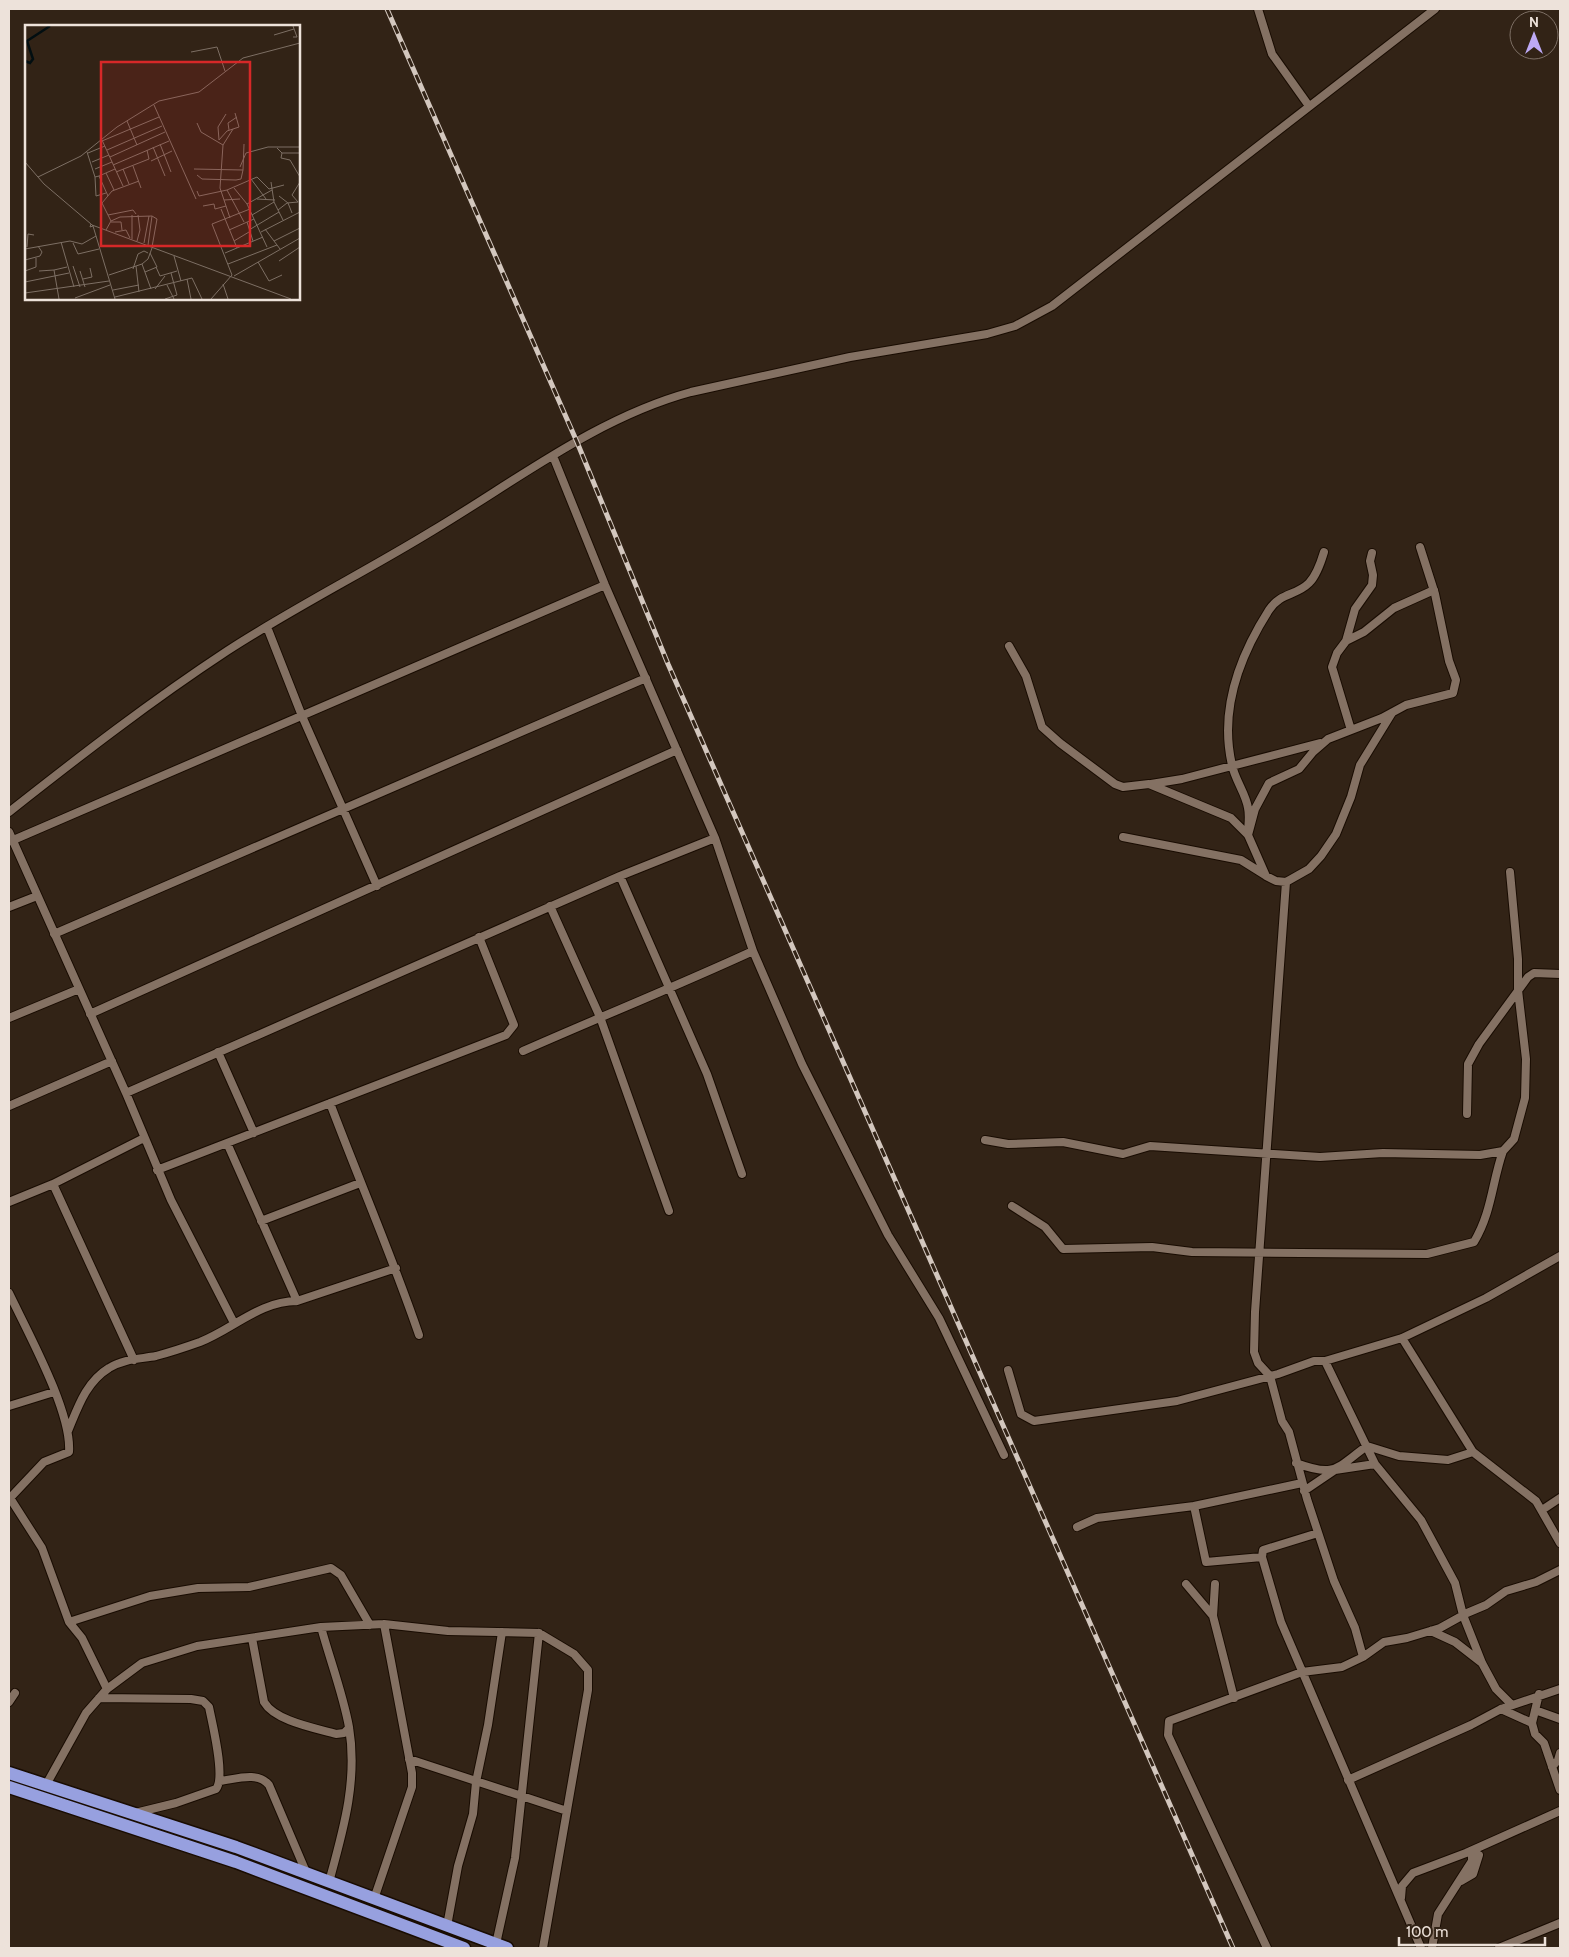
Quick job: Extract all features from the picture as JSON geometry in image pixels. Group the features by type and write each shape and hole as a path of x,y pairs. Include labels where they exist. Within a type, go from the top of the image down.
{"highway":[{"path":"9,1773 306,1872 502,1946"},
{"path":"9,1788 228,1859 464,1948"}],"street":[{"path":"1258,9 1272,54 1309,106"},
{"path":"9,812 123,724 228,651 433,531 553,456 612,422 669,398 850,357 978,335 1015,326 1052,306 1435,9"},
{"path":"553,456 605,585 715,838 753,951 802,1064 888,1235 938,1318 1004,1455"},
{"path":"1008,646 1026,676 1042,727 1080,759 1115,784 1123,787 1182,779 1328,740 1406,704 1453,693 1456,680 1449,661 1434,590 1420,547"},
{"path":"1248,835 1248,807 1232,766 1227,737 1226,720 1232,693 1243,660 1269,610 1279,598 1295,592 1309,583 1324,552"},
{"path":"1350,730 1332,668 1337,653 1346,641 1355,609 1372,585 1373,576 1370,562 1372,553"},
{"path":"11,840 605,585"},
{"path":"1346,641 1364,632 1394,608 1434,590"},
{"path":"267,627 302,716 377,886"},
{"path":"54,934 646,678"},
{"path":"1123,837 1241,860 1276,881 1286,882 1309,868 1321,856 1336,834 1351,796 1360,765 1394,711"},
{"path":"1248,835 1254,809 1269,784 1299,769 1313,752 1328,740"},
{"path":"90,1014 676,750"},
{"path":"1149,784 1231,818 1248,835 1266,876"},
{"path":"9,832 112,1061 157,1170 234,1322"},
{"path":"126,1093 550,906 715,838"},
{"path":"1012,1206 1045,1227 1063,1249 1152,1248 1192,1252 1351,1255 1427,1254 1474,1242 1482,1230 1495,1192 1497,1170 1503,1151 1514,1138 1526,1098 1526,1059 1518,990 1518,959 1510,872"},
{"path":"620,876 707,1074 742,1174"},
{"path":"1286,882 1254,1352 1258,1364 1270,1376 1282,1421 1289,1432 1303,1487 1318,1533 1334,1581 1355,1628 1363,1657"},
{"path":"9,907 37,896"},
{"path":"550,906 600,1017 669,1211"},
{"path":"157,1170 506,1035 514,1025 479,937"},
{"path":"523,1051 600,1017 670,990 753,951"},
{"path":"1467,1114 1468,1064 1479,1044 1518,990 1534,973 1560,974"},
{"path":"9,1018 79,989"},
{"path":"218,1052 254,1133"},
{"path":"9,1106 112,1061"},
{"path":"330,1103 360,1183 396,1268 419,1335"},
{"path":"9,1202 53,1184 144,1138"},
{"path":"985,1140 1008,1144 1063,1142 1123,1154 1150,1146 1320,1157 1382,1152 1480,1156 1503,1151"},
{"path":"227,1143 297,1301"},
{"path":"261,1221 360,1183"},
{"path":"53,1184 134,1360"},
{"path":"1008,1370 1021,1414 1034,1421 1177,1400 1270,1376 1314,1361 1325,1361 1402,1338 1486,1298 1560,1256"},
{"path":"68,1431 85,1391 108,1369 122,1361 134,1360 202,1341 234,1322 281,1301 297,1301 396,1268"},
{"path":"9,1293 44,1366 54,1392 68,1431 69,1452 44,1462 10,1498 42,1548 69,1622 82,1638 107,1689"},
{"path":"1402,1338 1473,1452 1536,1500 1560,1542"},
{"path":"1325,1361 1375,1464 1421,1520 1456,1583 1463,1615 1482,1663 1496,1689 1512,1704"},
{"path":"9,1406 54,1392"},
{"path":"1367,1446 1399,1456 1448,1460 1473,1452"},
{"path":"1078,1527 1097,1518 1194,1506 1303,1487 1335,1470 1367,1446"},
{"path":"1296,1462 1315,1470 1335,1470 1375,1464"},
{"path":"1542,1510 1560,1498"},
{"path":"1194,1506 1206,1562 1262,1557"},
{"path":"1318,1533 1263,1550 1262,1557 1281,1622 1421,1948"},
{"path":"69,1622 150,1596 198,1588 248,1587 331,1568 341,1575 370,1625"},
{"path":"1267,1948 1168,1735 1169,1721 1302,1672 1342,1667 1363,1657 1384,1642 1431,1630 1486,1605 1506,1591 1536,1582 1560,1570"},
{"path":"1186,1584 1212,1616"},
{"path":"1215,1584 1212,1616 1234,1698"},
{"path":"374,1899 412,1787 384,1624"},
{"path":"46,1785 86,1713 107,1689 142,1663 196,1646 321,1628 384,1624 448,1631 540,1634 574,1654 588,1670 588,1690 544,1948"},
{"path":"321,1628 349,1728 352,1778 348,1815 329,1882"},
{"path":"1431,1630 1455,1642 1482,1663"},
{"path":"447,1926 458,1866 473,1814 476,1782 488,1726 502,1632"},
{"path":"502,1946 515,1858 540,1634"},
{"path":"252,1638 264,1702 275,1715 336,1734 344,1733 349,1728"},
{"path":"1348,1780 1471,1725 1501,1708 1539,1694 1560,1689"},
{"path":"9,1702 15,1693"},
{"path":"1539,1694 1532,1723 1536,1734 1544,1743 1560,1787"},
{"path":"99,1698 191,1699 206,1703 209,1707 220,1781 216,1789 176,1803 133,1813"},
{"path":"1501,1708 1532,1723"},
{"path":"1535,1710 1560,1720"},
{"path":"1552,1767 1558,1760 1560,1753"},
{"path":"408,1759 567,1811"},
{"path":"220,1781 256,1776 264,1779 269,1785 306,1872"},
{"path":"1401,1898 1402,1886 1414,1873 1475,1853 1560,1811"},
{"path":"1432,1948 1438,1914 1472,1861 1475,1853"},
{"path":"1499,1948 1560,1923"}],"railway":[{"path":"387,9 577,442 668,664 1233,1948"}]}
